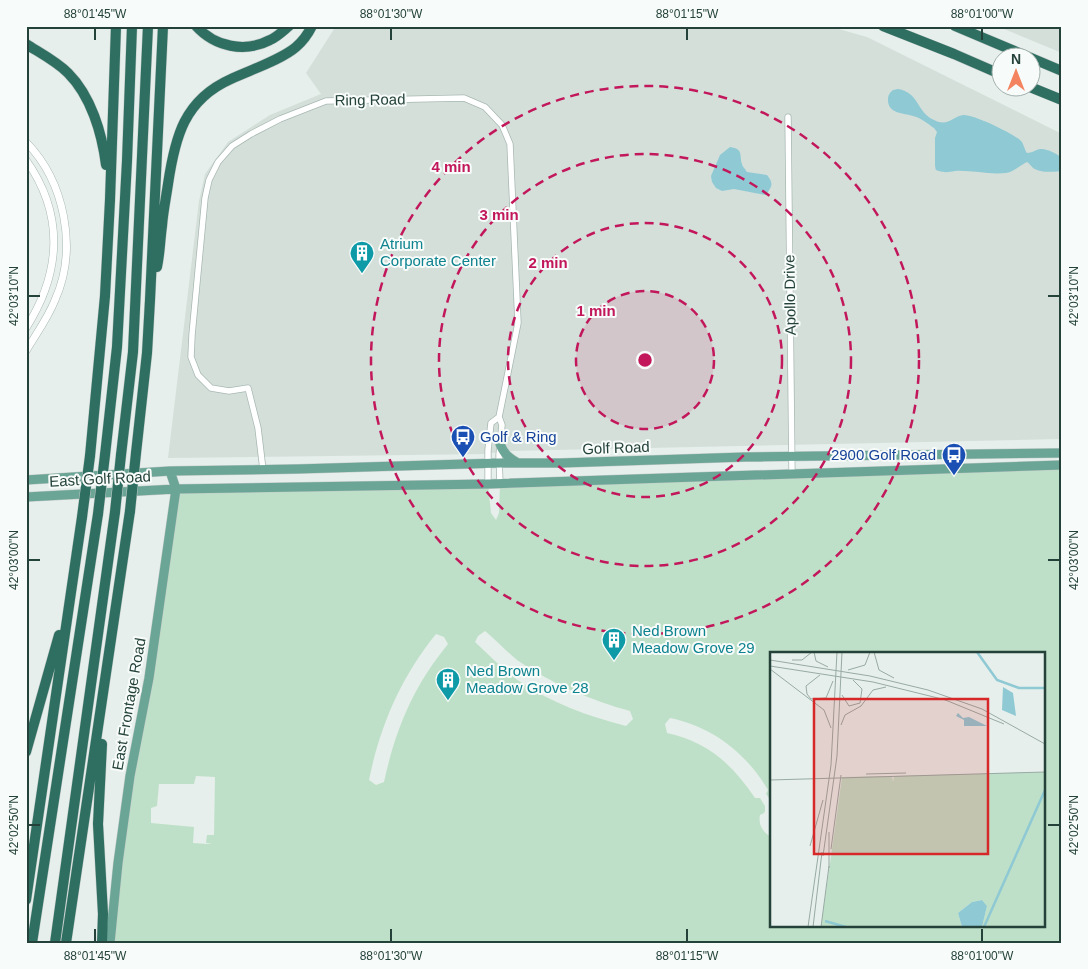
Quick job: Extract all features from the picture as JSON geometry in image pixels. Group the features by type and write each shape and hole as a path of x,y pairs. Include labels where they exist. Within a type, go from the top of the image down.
{"highway":[{"path":"26,900 90,456 110,200 116,26"},
{"path":"32,943 98,514 117,347 132,26"},
{"path":"55,943 115,512 133,352 148,26"},
{"path":"66,943 130,511 147,353 163,26"},
{"path":"196,26 211,39 224,45 238,47 253,46 268,41 289,26"},
{"path":"150,300 159,256 171,162 176,140 184,121 199,100 220,84 286,54 302,41 312,26"},
{"path":"883,26 990,70"},
{"path":"955,26 1062,70"},
{"path":"26,44 67,72 89,103 104,146 110,200"},
{"path":"1040,91 1062,100"},
{"path":"26,752 72,586"},
{"path":"102,943 103,914 98,824 104,690"}],"main road":[{"path":"500,444 507,456 518,463"},
{"name":"Golf Road","path":"170,471 1062,453"},
{"path":"176,489 500,484 1062,465"},
{"name":"East Golf Road","path":"26,480 170,471"},
{"name":"East Frontage Road","path":"110,943 118,863 130,776 148,678 176,489 170,471"},
{"name":"East Golf Road","path":"26,497 176,489"}],"street":[{"name":"Ring Road","path":"263,470 258,428 248,388 229,391 211,388 198,375 191,357 205,198 209,180 218,162 232,146 251,134 280,118 326,101 464,98 486,107 502,125 510,144 518,323 499,417 502,425 499,454 500,484"},
{"name":"Apollo Drive","path":"788,117 792,473"},
{"path":"26,142 42,161 56,189 64,214 66,240 63,278 55,300 26,351"},
{"path":"26,160 35,172 48,203 54,235 54,255 46,287 41,301 26,328"},
{"name":"Ring Road","path":"488,484 491,423 499,417"}],"shaded area":[{"path":"336,26 828,26 867,37 1062,134 1062,439 506,451 485,454 168,458 199,201 205,174 228,142 270,115 321,94 306,73"},
{"path":"997,26 1062,26 1062,53"}],"green space":[{"path":"1062,465 1062,943 111,943 119,854 176,489 488,484 491,513 496,520 499,513 500,484","holes":["485,631 517,660 530,669 600,702 630,711 633,719 626,726 597,718 531,689 502,667 475,642 478,636","436,634 444,637 448,644 425,676 407,709 394,744 384,782 376,785 369,780 386,721 412,667","196,776 215,777 214,835 207,835 206,843 212,843 207,844 193,843 194,827 151,823 151,808 157,806 159,784 194,784"]}],"water":[{"path":"898,89 910,94 924,113 934,120 946,122 963,115 975,118 1016,137 1021,141 1027,153 1043,149 1062,157 1062,171 1039,171 1027,162 1006,173 945,172 936,170 935,138 937,132 924,121 897,112 891,108 888,100 889,95 893,90"},
{"path":"730,147 739,151 742,165 747,172 767,175 771,185 766,195 734,189 722,191 716,188 711,176 720,155"}],"place":[{"name":"Atrium Corporate Center","path":"362,274"},
{"name":"Golf & Ring","path":"463,458"},
{"name":"2900 Golf Road","path":"954,476"},
{"name":"Ned Brown Meadow Grove 29","path":"614,661"},
{"name":"Ned Brown Meadow Grove 28","path":"448,701"}]}
